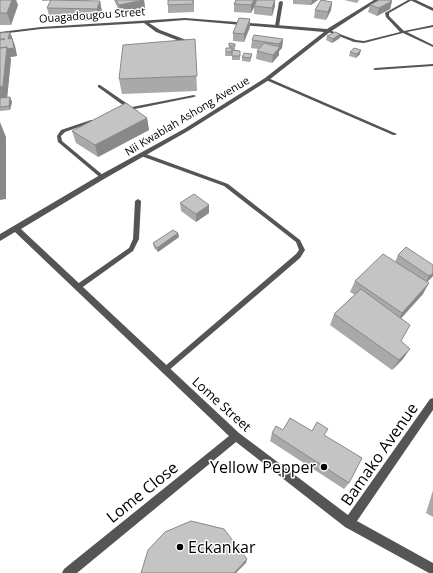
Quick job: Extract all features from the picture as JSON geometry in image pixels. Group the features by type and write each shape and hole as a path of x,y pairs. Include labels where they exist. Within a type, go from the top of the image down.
{"street":[{"name":"Nii Kwablah Ashong Avenue","path":"0,238 102,177 143,155 267,79 328,31 376,0"},
{"path":"411,0 433,10"},
{"name":"Ouagadougou Street","path":"0,33 144,21 192,19 328,31"},
{"path":"144,21 158,31 187,42"},
{"name":"Lome Street","path":"16,229 236,436 349,523 433,569"},
{"name":"Bamako Avenue","path":"349,523 433,402"},
{"name":"Lome Close","path":"68,573 236,436"}],"lane":[{"path":"411,0 387,13 387,16 403,32 433,46"},
{"path":"277,26 281,2"},
{"path":"328,31 355,41 364,42 433,26"},
{"path":"375,69 433,65"},
{"path":"267,79 395,134"},
{"path":"99,86 130,108"},
{"path":"122,110 194,96"},
{"path":"100,118 63,132 59,136 60,142 102,177"},
{"path":"143,155 226,185 298,241 302,250 298,256 166,369"},
{"path":"78,287 131,249 136,239 138,201"}],"building":[{"path":"0,0 12,0 7,13 0,13"},
{"path":"51,0 100,1 97,9 47,8"},
{"path":"116,0 144,0 119,5"},
{"path":"168,0 193,0 193,4 168,5"},
{"path":"236,0 254,0 251,5 234,4"},
{"path":"257,0 275,0 272,8 254,6"},
{"path":"321,0 332,2 328,12 315,10"},
{"path":"379,0 392,1 379,8 370,5"},
{"path":"239,18 250,19 244,34 233,33"},
{"path":"10,32 8,39 12,38 14,48 0,48 0,40 5,39 0,39 0,33"},
{"path":"335,32 340,34 333,39 327,36"},
{"path":"254,35 283,39 279,44 252,40"},
{"path":"195,39 197,76 119,79 123,45"},
{"path":"229,43 235,44 235,46 229,46"},
{"path":"264,43 280,47 273,55 257,51"},
{"path":"7,47 3,86 0,87 0,48"},
{"path":"226,48 232,48 232,52 226,52"},
{"path":"354,48 361,50 357,54 350,52"},
{"path":"232,50 240,51 240,56 232,56"},
{"path":"244,53 252,54 250,58 242,57"},
{"path":"10,97 9,106 0,107 0,98"},
{"path":"126,103 147,118 95,145 72,131"},
{"path":"194,194 209,205 196,214 180,203"},
{"path":"173,230 178,233 157,248 153,243"},
{"path":"406,247 433,265 433,273 429,276 398,255"},
{"path":"383,254 429,283 402,313 355,281"},
{"path":"361,289 410,325 401,341 410,349 399,360 334,314"},
{"path":"290,418 312,431 317,422 328,429 324,435 362,458 349,483 272,433 276,426 283,430"},
{"path":"191,521 224,529 247,559 234,573 141,573 148,550 165,532"}],"place":[{"name":"Yellow Pepper","path":"324,467"},
{"name":"Eckankar","path":"180,547"}]}
